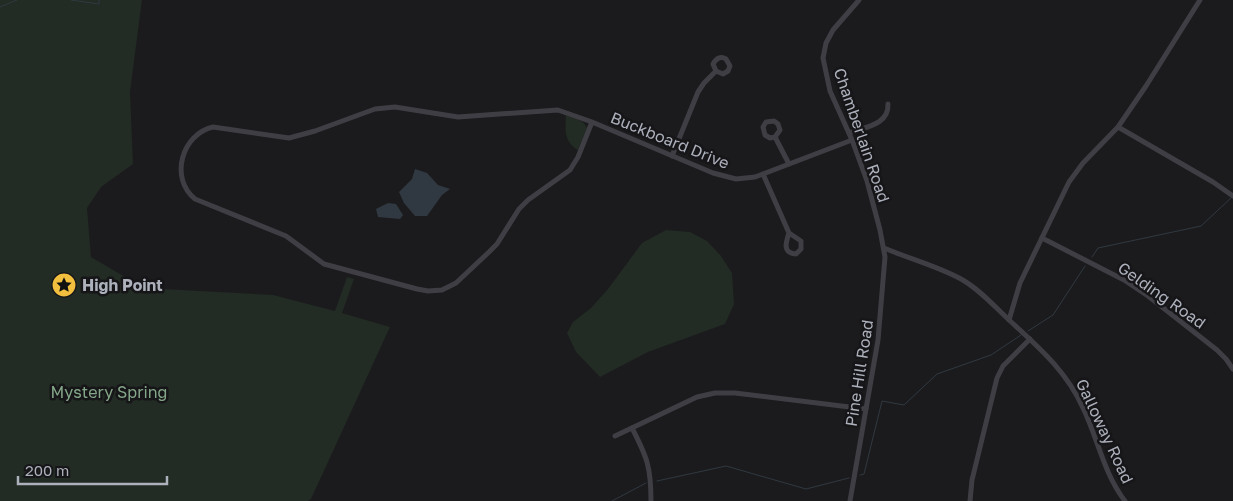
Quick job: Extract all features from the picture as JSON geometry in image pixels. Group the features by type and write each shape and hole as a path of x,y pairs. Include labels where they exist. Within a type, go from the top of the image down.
{"street":[{"name":"Chamberlain Road","path":"859,0 833,30 826,43 823,58 830,91 852,140 867,181 884,248"},
{"path":"1009,320 1020,283 1058,202 1075,173 1118,126 1146,86 1200,0"},
{"path":"672,156 698,92 716,71"},
{"path":"849,133 883,120 888,112 888,104"},
{"name":"Buckboard Drive","path":"592,122 578,157 570,170 528,200 514,216 497,244 466,275 450,287 436,291 417,289 324,264 286,236 195,199 185,188 182,173 182,156 187,145 195,135 205,129 213,127 289,138 315,131 376,109 395,107 458,117 558,110 592,122 727,177 748,178 763,174 852,140"},
{"path":"1118,126 1213,182 1233,196"},
{"path":"775,137 789,164"},
{"path":"763,174 788,233"},
{"name":"Gelding Road","path":"1042,238 1124,280 1148,296 1217,350 1233,369"},
{"name":"Galloway Road","path":"884,248 946,272 976,289 1048,355 1074,389 1084,408 1110,476 1125,501"},
{"name":"Pine Hill Road","path":"850,501 881,318 885,265 884,248"},
{"path":"970,501 972,480 997,378 1002,366 1030,338"},
{"path":"615,436 697,396 715,392 866,410"},
{"path":"632,428 645,452 649,464 651,501"}],"green space":[{"name":"Mystery Spring","path":"0,0 142,0 130,92 133,164 101,187 87,208 91,257 144,288 273,295 335,311 347,277 354,279 342,313 390,327 311,499 308,501 0,501"},
{"path":"566,115 586,125 587,128 578,150 573,147 566,135"},
{"path":"666,230 690,232 707,241 721,256 732,273 734,304 725,324 648,352 600,377 576,352 567,333 573,322 591,308 608,289 642,243"}],"shaded area":[{"path":"415,169 427,173 438,185 450,189 442,195 427,216 415,216 404,203 399,192 412,179"},
{"path":"388,203 396,204 403,215 400,219 378,217 376,209"}],"waterway":[{"path":"0,7 17,0"},
{"path":"71,0 99,4 99,0"},
{"path":"1092,257 1098,248 1201,226 1232,197"},
{"path":"1028,331 1053,315 1085,266"},
{"path":"860,475 864,474 882,401 904,405 937,374 991,355 1021,335"},
{"path":"657,481 726,466 806,489 849,478"},
{"path":"612,501 646,483"}],"place":[{"name":"High Point","path":"64,285"}]}
